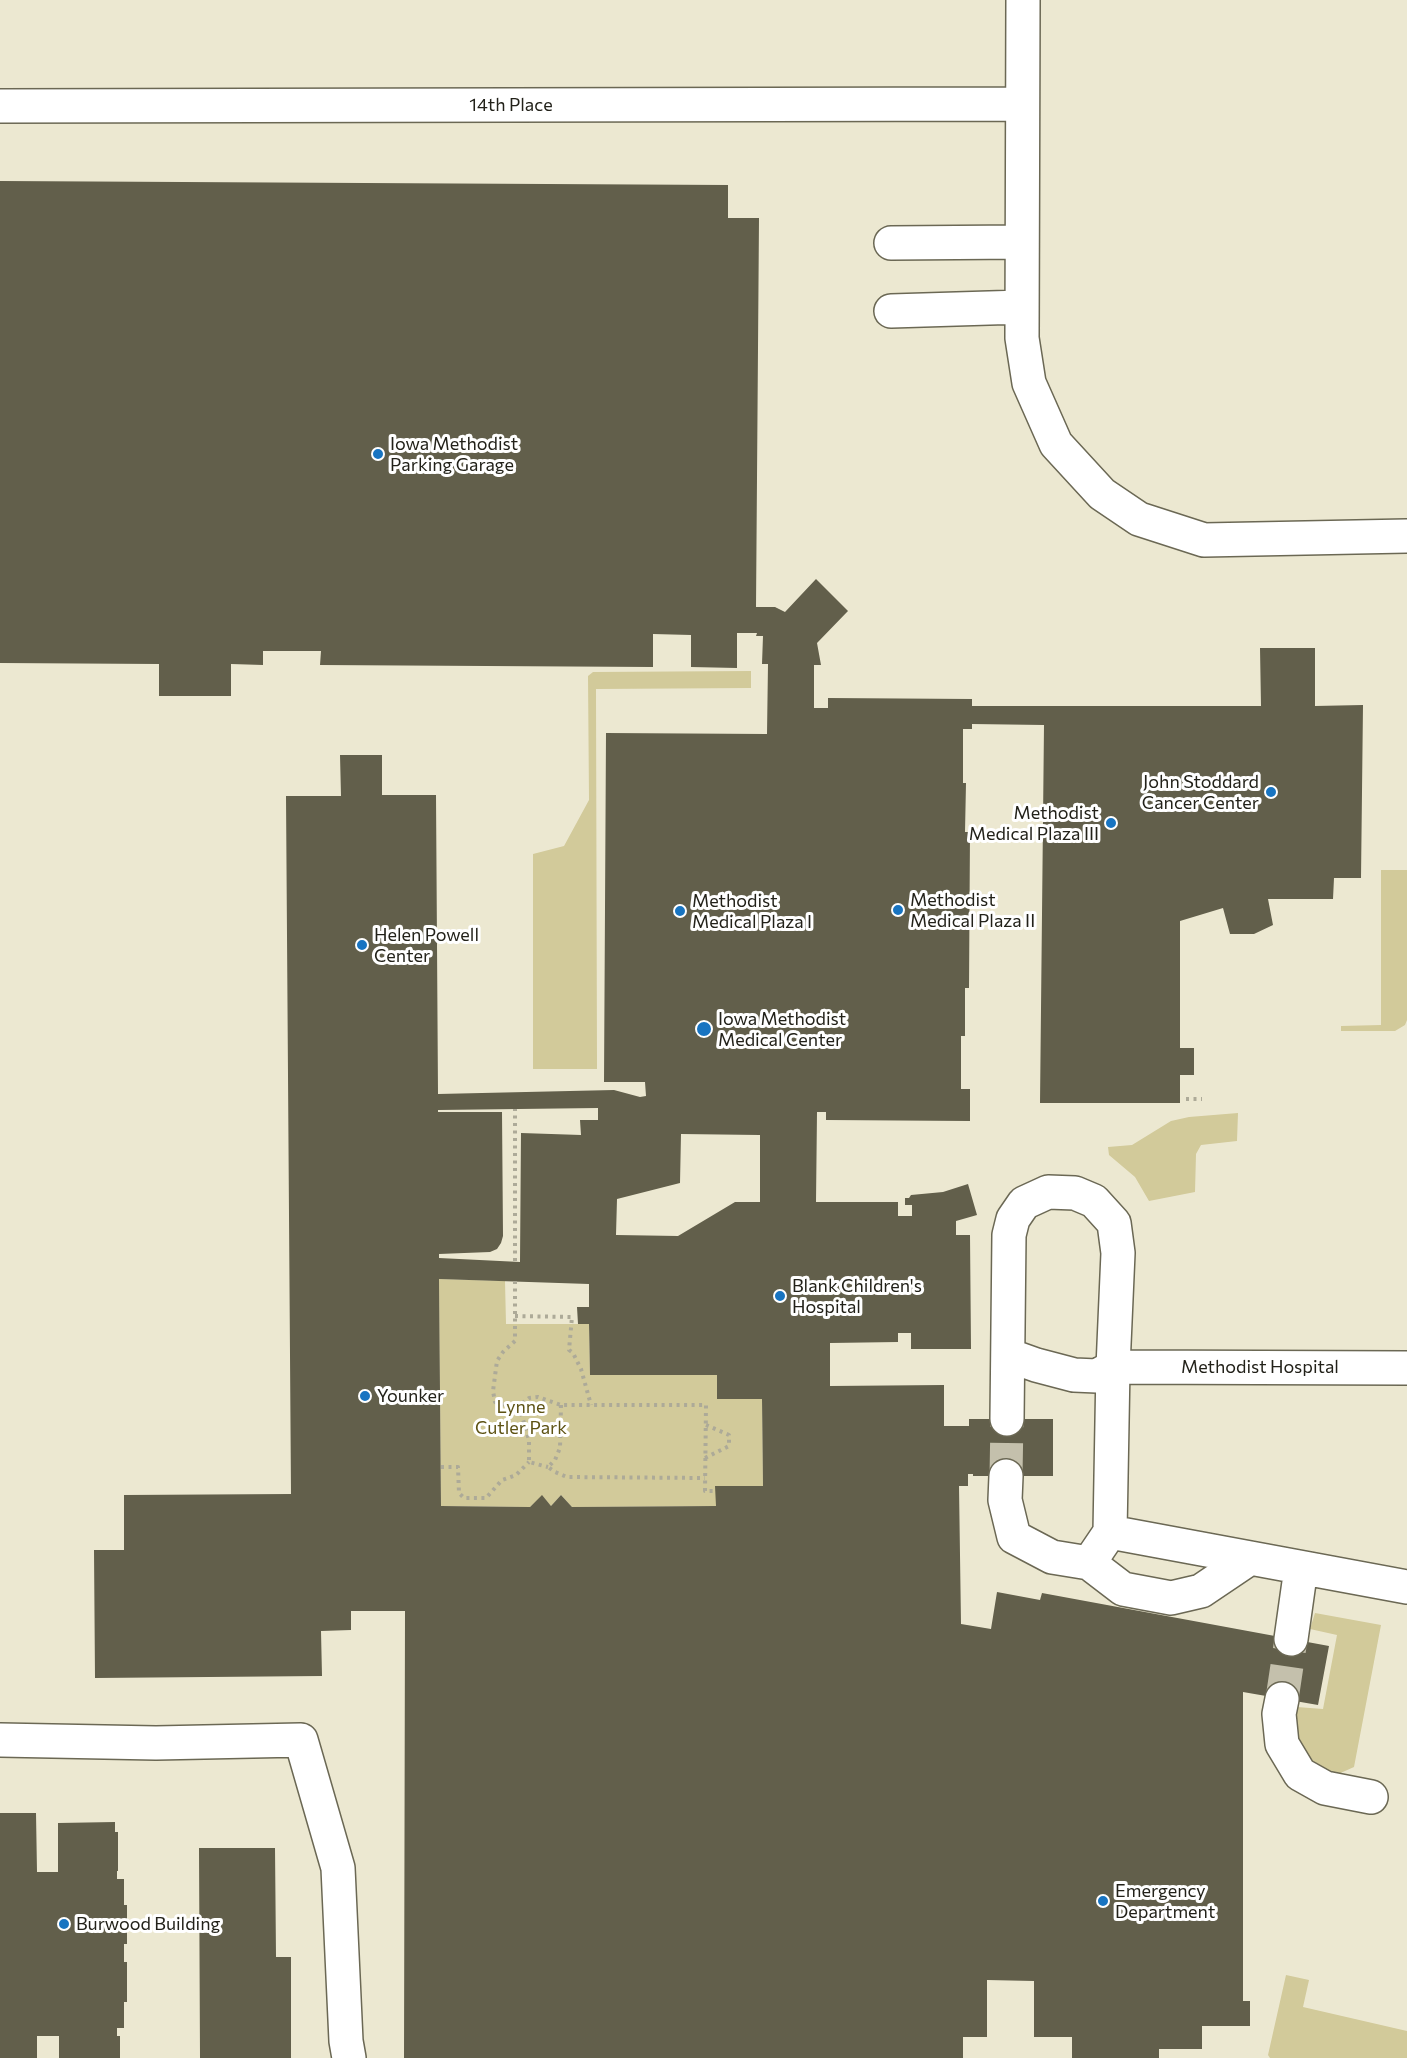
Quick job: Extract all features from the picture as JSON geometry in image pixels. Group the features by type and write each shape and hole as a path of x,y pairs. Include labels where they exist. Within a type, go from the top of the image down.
{"street":[{"path":"1023,0 1022,338 1029,383 1056,444 1102,495 1139,519 1204,540 1407,536"},
{"name":"14th Place","path":"0,106 1022,104"},
{"path":"891,243 1022,242"},
{"path":"891,311 1022,307"},
{"path":"1007,1419 1009,1235 1013,1219 1024,1203 1048,1192 1075,1193 1094,1202 1114,1223 1118,1253 1110,1532 1089,1563"},
{"name":"Methodist Hospital","path":"1008,1355 1074,1375 1097,1376 1113,1367 1407,1368"},
{"path":"1006,1476 1005,1500 1014,1537 1052,1557 1089,1563 1123,1589 1171,1598 1202,1591 1250,1558"},
{"path":"1110,1532 1407,1587"},
{"path":"1291,1639 1301,1568"},
{"path":"1282,1699 1279,1714 1282,1744 1300,1774 1325,1788 1371,1797"},
{"path":"0,1740 156,1743 301,1740 338,1868 346,2040 349,2058"}],"path":[{"path":"1186,1099 1202,1099"},
{"path":"514,1261 515,1109"},
{"path":"514,1281 514,1341 497,1362 493,1391 495,1402 507,1406 519,1406 529,1398 538,1397 561,1405 706,1405 705,1491 716,1491"},
{"path":"514,1316 572,1317 569,1350 581,1369 591,1405"},
{"path":"548,1467 555,1460 560,1448 561,1405"},
{"path":"441,1467 458,1467 459,1492 465,1498 486,1498 502,1480 516,1475 529,1462 529,1440 519,1406"},
{"path":"705,1458 729,1446 729,1435 706,1425"},
{"path":"529,1462 548,1467 567,1477 705,1478"}],"green space":[{"path":"751,671 751,688 596,689 597,1069 533,1069 533,854 564,846 589,800 588,676 593,672"},
{"path":"1381,870 1407,870 1407,1020 1405,1025 1395,1031 1341,1031 1341,1026 1381,1025"},
{"path":"1238,1113 1237,1141 1201,1145 1196,1154 1195,1192 1149,1201 1135,1177 1109,1155 1108,1147 1132,1145 1171,1121 1189,1117"},
{"name":"Lynne Cutler Park","path":"439,1279 505,1281 506,1324 589,1324 590,1374 717,1375 762,1399 763,1486 716,1486 716,1506 572,1507 561,1495 551,1506 542,1496 530,1507 441,1506"},
{"path":"1315,1613 1381,1625 1354,1767 1336,1775 1311,1764 1292,1730 1297,1707 1323,1709 1337,1635 1310,1629"},
{"path":"1286,1975 1309,1980 1303,2007 1407,2031 1407,2058 1270,2058 1268,2055"}],"building":[{"path":"0,181 728,185 728,218 759,218 756,607 775,607 785,612 816,579 848,611 817,643 821,665 814,665 814,708 828,708 828,698 972,699 972,706 1261,706 1260,648 1315,648 1315,706 1363,705 1361,878 1334,878 1333,899 1268,899 1273,925 1254,934 1230,934 1223,908 1180,921 1180,1048 1194,1048 1194,1075 1180,1075 1180,1103 1040,1103 1044,725 972,724 972,729 963,729 963,783 966,783 965,832 970,832 969,988 965,988 965,1036 961,1036 961,1089 970,1089 970,1121 826,1120 826,1112 817,1112 816,1202 898,1202 898,1216 912,1216 912,1205 905,1205 905,1198 911,1195 943,1192 968,1184 977,1215 956,1221 956,1235 970,1235 971,1349 911,1349 911,1333 898,1333 898,1342 830,1343 830,1386 944,1385 944,1426 969,1426 969,1419 1053,1419 1053,1476 973,1476 973,1474 968,1474 968,1486 959,1486 961,1624 991,1629 997,1592 1040,1600 1042,1593 1329,1646 1318,1705 1243,1692 1243,2001 1250,2001 1250,2026 1202,2026 1202,2049 1159,2049 1159,2058 1072,2058 1072,2037 1034,2037 1034,1981 987,1980 987,2037 963,2037 963,2058 404,2058 405,1611 351,1611 351,1630 321,1631 322,1676 95,1678 94,1550 124,1550 124,1495 291,1494 286,796 341,796 340,755 382,755 382,795 436,795 438,1094 614,1090 640,1097 646,1096 645,1082 604,1082 606,733 767,734 768,664 762,664 763,636 756,636 757,633 737,633 737,668 691,667 691,635 653,634 653,667 320,665 321,651 263,651 263,665 231,664 231,696 159,696 159,664 0,663","holes":["598,1108 598,1120 580,1120 581,1135 521,1133 520,1262 439,1258 439,1254 490,1252 497,1249 503,1236 502,1112 438,1112 438,1110","681,1134 760,1135 760,1202 735,1202 678,1236 616,1235 617,1199 680,1183","439,1279 589,1284 589,1307 577,1307 578,1324 589,1324 590,1375 717,1375 717,1399 762,1399 763,1486 715,1486 716,1506 572,1507 561,1495 551,1506 542,1495 530,1507 441,1506"]},
{"name":"Burwood Building","path":"0,1813 36,1813 37,1872 58,1872 58,1823 115,1822 115,1832 118,1832 117,1879 124,1879 124,1905 127,1905 127,1944 124,1944 124,1962 127,1962 127,2002 124,2002 124,2028 117,2028 117,2036 120,2036 120,2058 59,2058 59,2036 37,2036 37,2058 0,2058"},
{"path":"199,1848 275,1848 276,1957 291,1957 291,2058 200,2058"}],"tunnel":[{"path":"1006,1476 1007,1419"},
{"path":"1282,1699 1291,1639"}],"place":[{"name":"Iowa Methodist Parking Garage","path":"378,454"},
{"name":"John Stoddard Cancer Center","path":"1271,792"},
{"name":"Methodist Medical Plaza III","path":"1111,823"},
{"name":"Methodist Medical Plaza II","path":"898,910"},
{"name":"Methodist Medical Plaza I","path":"680,911"},
{"name":"Helen Powell Center","path":"362,945"},
{"name":"Iowa Methodist Medical Center","path":"704,1029"},
{"name":"Blank Children's Hospital","path":"780,1296"},
{"name":"Younker","path":"365,1396"},
{"name":"Emergency Department","path":"1103,1901"},
{"name":"Burwood Building","path":"64,1924"}]}
